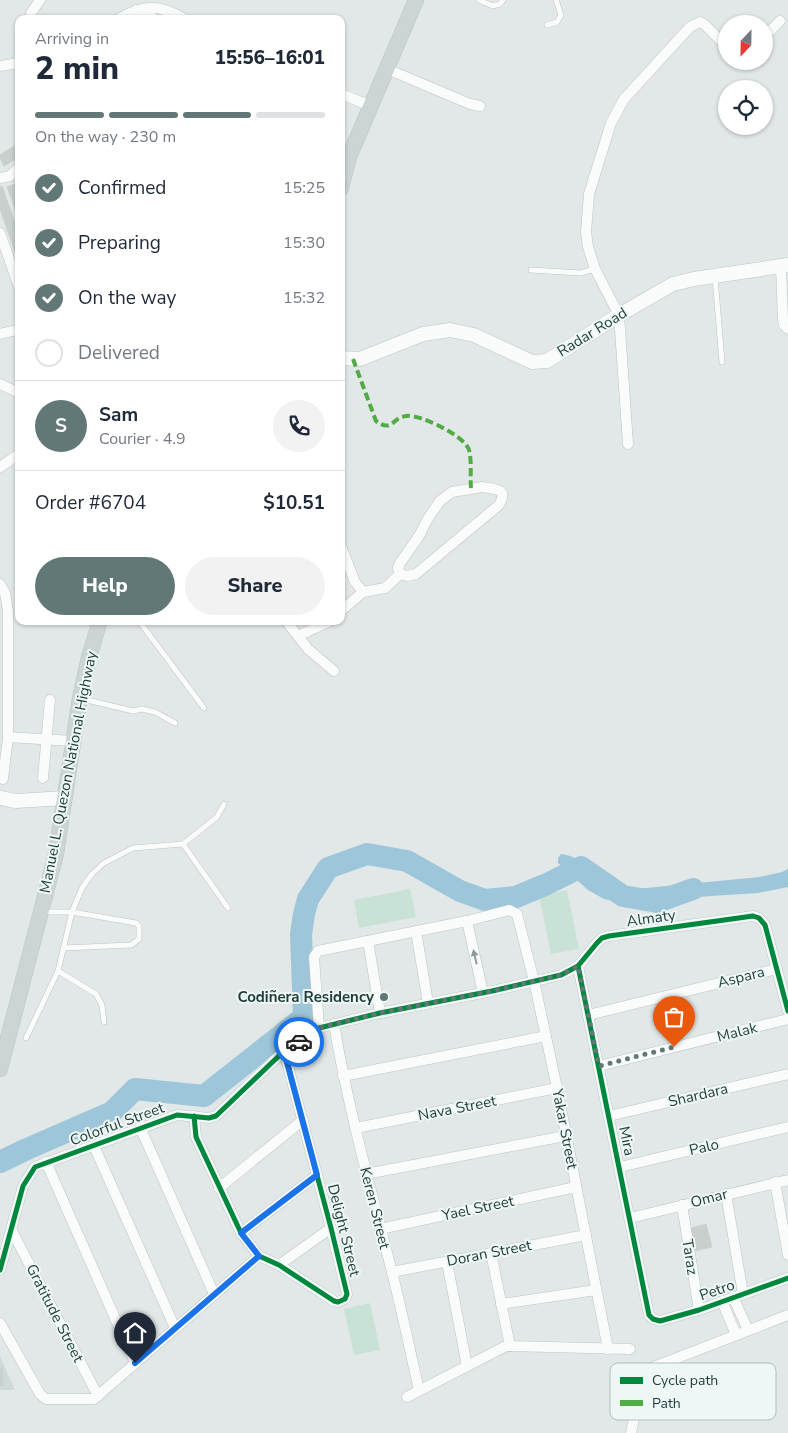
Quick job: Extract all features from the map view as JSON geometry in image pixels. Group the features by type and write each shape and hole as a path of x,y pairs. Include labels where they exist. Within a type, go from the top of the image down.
{"main road":[{"path":"345,172 349,157 416,0"},
{"name":"Manuel L. Quezon National Highway","path":"0,1069 56,854 80,698 99,625"}],"street":[{"path":"31,15 40,0"},
{"path":"126,15 150,6 176,15"},
{"path":"136,10 147,15"},
{"path":"773,28 780,21"},
{"path":"628,444 620,315 595,269 588,247 586,232 589,194 611,123 624,99 694,24 700,22 704,24 718,38"},
{"path":"0,66 15,64"},
{"path":"387,69 470,104 480,106"},
{"path":"345,96 371,106"},
{"path":"0,178 10,176 15,171"},
{"path":"0,233 15,276"},
{"path":"785,266 783,320 784,325 788,329"},
{"name":"Radar Road","path":"345,358 360,359 423,334 450,330 474,335 532,362 547,361 673,284 694,279 785,266"},
{"path":"0,334 15,330"},
{"path":"0,384 15,391"},
{"path":"0,467 15,457"},
{"path":"482,487 500,490 503,498 499,505 427,566 416,574 407,576 400,574 398,568 400,563 440,501 452,492 482,487"},
{"path":"345,556 355,582 363,592"},
{"path":"345,608 363,592 385,588 400,574"},
{"path":"0,584 5,593 8,611 8,737 3,779"},
{"path":"289,625 308,649 334,671"},
{"path":"298,636 321,625"},
{"path":"43,778 50,700"},
{"path":"8,737 72,741"},
{"path":"0,798 16,801 65,798"},
{"name":"Yakar Street","path":"466,921 509,910 517,914 534,981 557,1088 608,1349"},
{"name":"Almaty","path":"561,975 578,966 602,938 747,917 759,918 765,924 777,969"},
{"path":"319,1028 314,957 318,951 466,921 482,993"},
{"path":"416,931 428,1003"},
{"path":"368,941 380,1013"},
{"name":"Mira","path":"578,966 649,1315 653,1319"},
{"path":"777,969 788,1011"},
{"name":"Aspara","path":"588,1015 777,969"},
{"name":"Colorful Street","path":"12,1231 24,1186 35,1167 177,1115 209,1118 216,1116 284,1051 319,1028 380,1013 561,975"},
{"name":"Malak","path":"599,1066 788,1019"},
{"name":"Keren Street","path":"334,1024 343,1076 392,1272 419,1390"},
{"path":"343,1076 546,1036"},
{"name":"Delight Street","path":"279,1265 334,1301 338,1302 345,1299 347,1294 331,1228 284,1051"},
{"name":"Shardara","path":"609,1116 788,1074"},
{"name":"Nava Street","path":"356,1128 557,1088"},
{"path":"194,1116 196,1137 219,1188 241,1233 259,1256 279,1265 331,1228"},
{"path":"219,1188 303,1120"},
{"path":"140,1127 214,1294"},
{"name":"Palo","path":"620,1167 788,1127"},
{"path":"366,1174 565,1136"},
{"path":"94,1146 175,1328"},
{"path":"46,1162 135,1363"},
{"path":"241,1233 317,1175"},
{"name":"Omar","path":"630,1218 788,1180"},
{"path":"774,1182 788,1255"},
{"name":"Yael Street","path":"380,1229 576,1187"},
{"path":"726,1194 738,1296 748,1330"},
{"name":"Taraz","path":"682,1205 699,1310"},
{"path":"0,1270 12,1231"},
{"name":"Gratitude Street","path":"12,1231 96,1397"},
{"name":"Doran Street","path":"392,1272 586,1235"},
{"path":"490,1253 510,1346"},
{"path":"0,1323 40,1394 46,1399 96,1397 259,1256"},
{"path":"447,1262 467,1366"},
{"name":"Petro","path":"653,1319 660,1321 699,1310 788,1278"},
{"path":"501,1304 596,1290"},
{"path":"722,1301 736,1335"},
{"path":"664,1363 788,1315"},
{"path":"407,1397 506,1346 630,1349"},
{"path":"631,1433 634,1420"}],"lane":[{"path":"479,0 493,6 500,4 503,0"},
{"path":"547,25 558,22 561,15 556,0"},
{"path":"531,270 580,273 595,269"},
{"path":"715,277 722,362"},
{"path":"142,625 204,708"},
{"path":"80,698 133,711 142,709 155,712 175,723"},
{"path":"26,1038 58,970 72,912 82,888 92,874 104,863 133,848 183,844 217,817 224,804"},
{"path":"183,844 228,908"},
{"path":"41,912 72,912 136,923 139,926 139,939 131,945 64,948"},
{"path":"58,970 96,994 102,1005 104,1022"}],"shaded area":[{"path":"0,1356 15,1390 0,1390"}],"green space":[{"path":"410,889 416,917 359,928 354,900"},
{"path":"567,890 579,949 551,954 539,896"},
{"path":"370,1303 380,1350 354,1355 344,1309"}],"water":[{"path":"561,854 578,860 609,882 625,890 760,877 788,869 788,887 758,893 620,902 604,899 588,890 558,863 558,858"}],"building":[{"path":"14,146 15,159 4,166 0,155"},
{"path":"15,184 15,208 7,187"},
{"path":"2,186 15,223 15,252 0,209 0,187"},
{"name":"Codiñera Residency","path":"388,993 390,998 379,1001 378,995"},
{"path":"706,1224 712,1247 694,1251 688,1229"},
{"path":"2,1368 3,1386 0,1386 0,1369"}],"waterway":[{"path":"0,1162 112,1112 135,1089 204,1096 304,1017 301,934 304,914 308,899 328,868 367,854 407,861 460,891 485,900 516,897 581,867 623,896 657,902 693,889"}],"marked path":[{"path":"353,359 376,421 386,426 401,417 413,416 421,418 441,427 466,444 470,454 471,488"}],"cycle path":[{"path":"0,1270 23,1186 35,1167 177,1115 209,1118 216,1116 284,1051 319,1028 380,1013 561,975 578,966 602,938 609,936 753,916 759,918 765,925 788,1011"},
{"path":"578,966 649,1315 653,1319 660,1321 699,1310 788,1278"},
{"path":"194,1116 196,1137 241,1233 259,1256 279,1265 334,1301 338,1302 345,1299 347,1294 331,1228 284,1051"}],"way so far":[{"path":"299,1042 319,1028 380,1013 561,975 578,966 599,1066 674,1047"}],"place":[{"name":"Codiñera Residency","path":"384,997"}],"route":[{"path":"135,1363 259,1256 241,1233 317,1175 284,1051 299,1042"}]}
